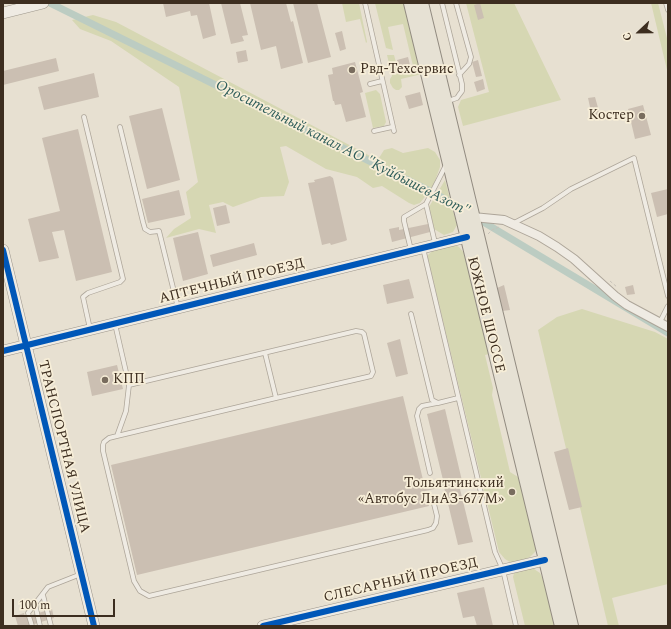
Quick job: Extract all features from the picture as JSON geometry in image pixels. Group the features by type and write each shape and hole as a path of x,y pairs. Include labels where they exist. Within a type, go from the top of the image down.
{"main road":[{"name":"ЮЖНОЕ ШОССЕ","path":"410,3 561,626"},
{"name":"ЮЖНОЕ ШОССЕ","path":"422,3 572,626"}],"street":[{"path":"3,13 44,3"},
{"path":"474,217 493,218 514,224 557,247 574,259 615,296 628,305 668,327"},
{"name":"АПТЕЧНЫЙ ПРОЕЗД","path":"3,351 467,237"},
{"name":"ТРАНСПОРТНАЯ УЛИЦА","path":"3,250 94,626"},
{"name":"СЛЕСАРНЫЙ ПРОЕЗД","path":"262,626 545,560"}],"lane":[{"path":"365,3 393,129 374,131"},
{"path":"442,3 462,84 462,91 457,98 446,101"},
{"path":"456,3 471,57 471,60 459,75"},
{"path":"666,3 668,10"},
{"path":"370,84 382,81"},
{"path":"84,117 124,279 120,282 88,293 83,297 90,330"},
{"path":"120,127 145,229 150,232 159,231 178,308"},
{"path":"514,224 543,208 571,189 634,158 668,296"},
{"path":"411,251 404,217 426,204 448,161"},
{"path":"426,204 436,245"},
{"path":"423,248 495,552 503,570 516,626"},
{"path":"660,322 668,306"},
{"path":"411,314 431,397 434,402 438,402"},
{"path":"115,323 129,385 126,411 117,436"},
{"path":"129,385 359,331 364,334 366,338 373,369 370,376 117,436 109,438 104,442 103,452 134,581 140,592 149,596 428,530 433,528 436,524 437,516 434,504"},
{"path":"266,353 276,398"},
{"path":"430,473 416,416 419,408 422,406 458,398"},
{"path":"32,626 28,613 44,595 48,587 81,574"},
{"path":"44,595 51,626"},
{"path":"35,604 40,626"}],"path":[{"path":"487,239 488,234 492,230 502,227"},
{"path":"610,281 620,292"}],"green space":[{"path":"342,3 359,3 366,43 360,19 346,22"},
{"path":"375,3 405,3 422,74 401,79 402,87 399,90 393,88 390,83 392,76 387,55 394,55 399,74 414,70 403,24 388,27 393,50 386,48"},
{"path":"466,3 514,3 561,100 463,126 458,107 461,100 489,92"},
{"path":"651,3 658,3 668,42 668,74"},
{"path":"93,15 116,22 374,158 379,158 384,150 392,148 403,153 428,148 435,152 440,160 440,167 434,184 420,203 414,205 382,186 373,188 357,177 326,169 286,146 280,147 289,182 284,196 261,197 233,207 223,202 209,205 216,233 199,229 166,238 174,229 191,218 186,192 198,182 179,87 111,41 80,29 72,20"},
{"path":"376,90 380,94 386,122 384,126 373,128 365,93"},
{"path":"445,180 457,225 453,232 444,235 434,229 429,207"},
{"path":"455,245 465,254 489,354 485,355 493,388 492,395 510,472 518,477 521,483 537,546 535,552 525,560 510,562 499,552 428,259 428,255 432,251"},
{"path":"582,309 655,332 668,339 668,584 612,598 619,626 608,626 538,330 557,317"},
{"path":"531,567 540,573 543,579 555,626 525,626 513,577 515,570"}],"building":[{"path":"163,3 209,3 216,35 203,39 197,15 191,16 190,11 166,17"},
{"path":"221,3 240,3 248,35 242,36 244,41 231,44"},
{"path":"250,3 286,3 291,22 293,21 303,63 281,69 276,46 261,50"},
{"path":"293,3 317,3 331,57 308,63"},
{"path":"480,3 484,18 478,20 474,5"},
{"path":"342,31 346,49 340,51 335,33"},
{"path":"246,50 248,61 238,63 236,52"},
{"path":"408,57 411,69 400,72 397,60"},
{"path":"56,58 59,71 3,85 3,71"},
{"path":"478,60 482,76 476,77 472,62"},
{"path":"355,62 363,92 360,93 366,117 346,122 341,104 335,105 333,101 328,75 333,74 332,68"},
{"path":"94,73 99,97 44,110 38,87"},
{"path":"483,79 485,89 477,92 474,82"},
{"path":"420,92 423,105 409,109 405,96"},
{"path":"595,97 600,115 592,116 588,98"},
{"path":"643,105 651,135 635,139 628,109"},
{"path":"162,108 180,180 147,189 129,116"},
{"path":"78,129 112,272 76,281 64,230 52,232 59,258 39,262 28,219 60,211 42,138"},
{"path":"330,176 333,178 347,240 331,245 330,243 322,245 308,183"},
{"path":"668,189 668,214 657,217 651,193"},
{"path":"179,190 185,215 148,223 142,199"},
{"path":"226,205 230,223 217,226 213,208"},
{"path":"428,224 430,232 392,242 389,229 399,227 399,230"},
{"path":"198,232 208,274 183,281 173,238"},
{"path":"254,243 257,255 213,267 210,255"},
{"path":"409,279 414,298 387,304 383,285"},
{"path":"504,285 510,310 502,311 497,288"},
{"path":"633,285 635,294 627,295 625,287"},
{"path":"400,339 408,374 396,377 387,343"},
{"name":"КПП","path":"117,365 123,389 92,396 87,372"},
{"path":"403,396 424,484 443,480 427,414 445,409 463,485 459,485 473,542 458,545 444,487 425,491 429,506 137,575 111,465"},
{"path":"568,448 582,507 569,510 554,452"},
{"path":"484,587 493,626 477,626 474,616 463,618 457,593"},
{"path":"52,609 54,618 28,626 18,626 15,616 24,613 25,617"}],"waterway":[{"name":"Оросительный канал АО \"КуйбышевАзот\"","path":"50,3 438,195 461,209"},
{"name":"Оросительный канал АО \"КуйбышевАзот\"","path":"475,217 668,333"}],"cycle path":[{"path":"3,351 467,237"},
{"path":"3,250 94,626"},
{"path":"263,626 545,560"}],"place":[{"name":"Рвд-Техсервис","path":"352,70"},
{"name":"Костер","path":"642,116"},
{"name":"КПП","path":"105,380"},
{"name":"Тольяттинский «Автобус ЛиАЗ-677М»","path":"512,492"}]}
